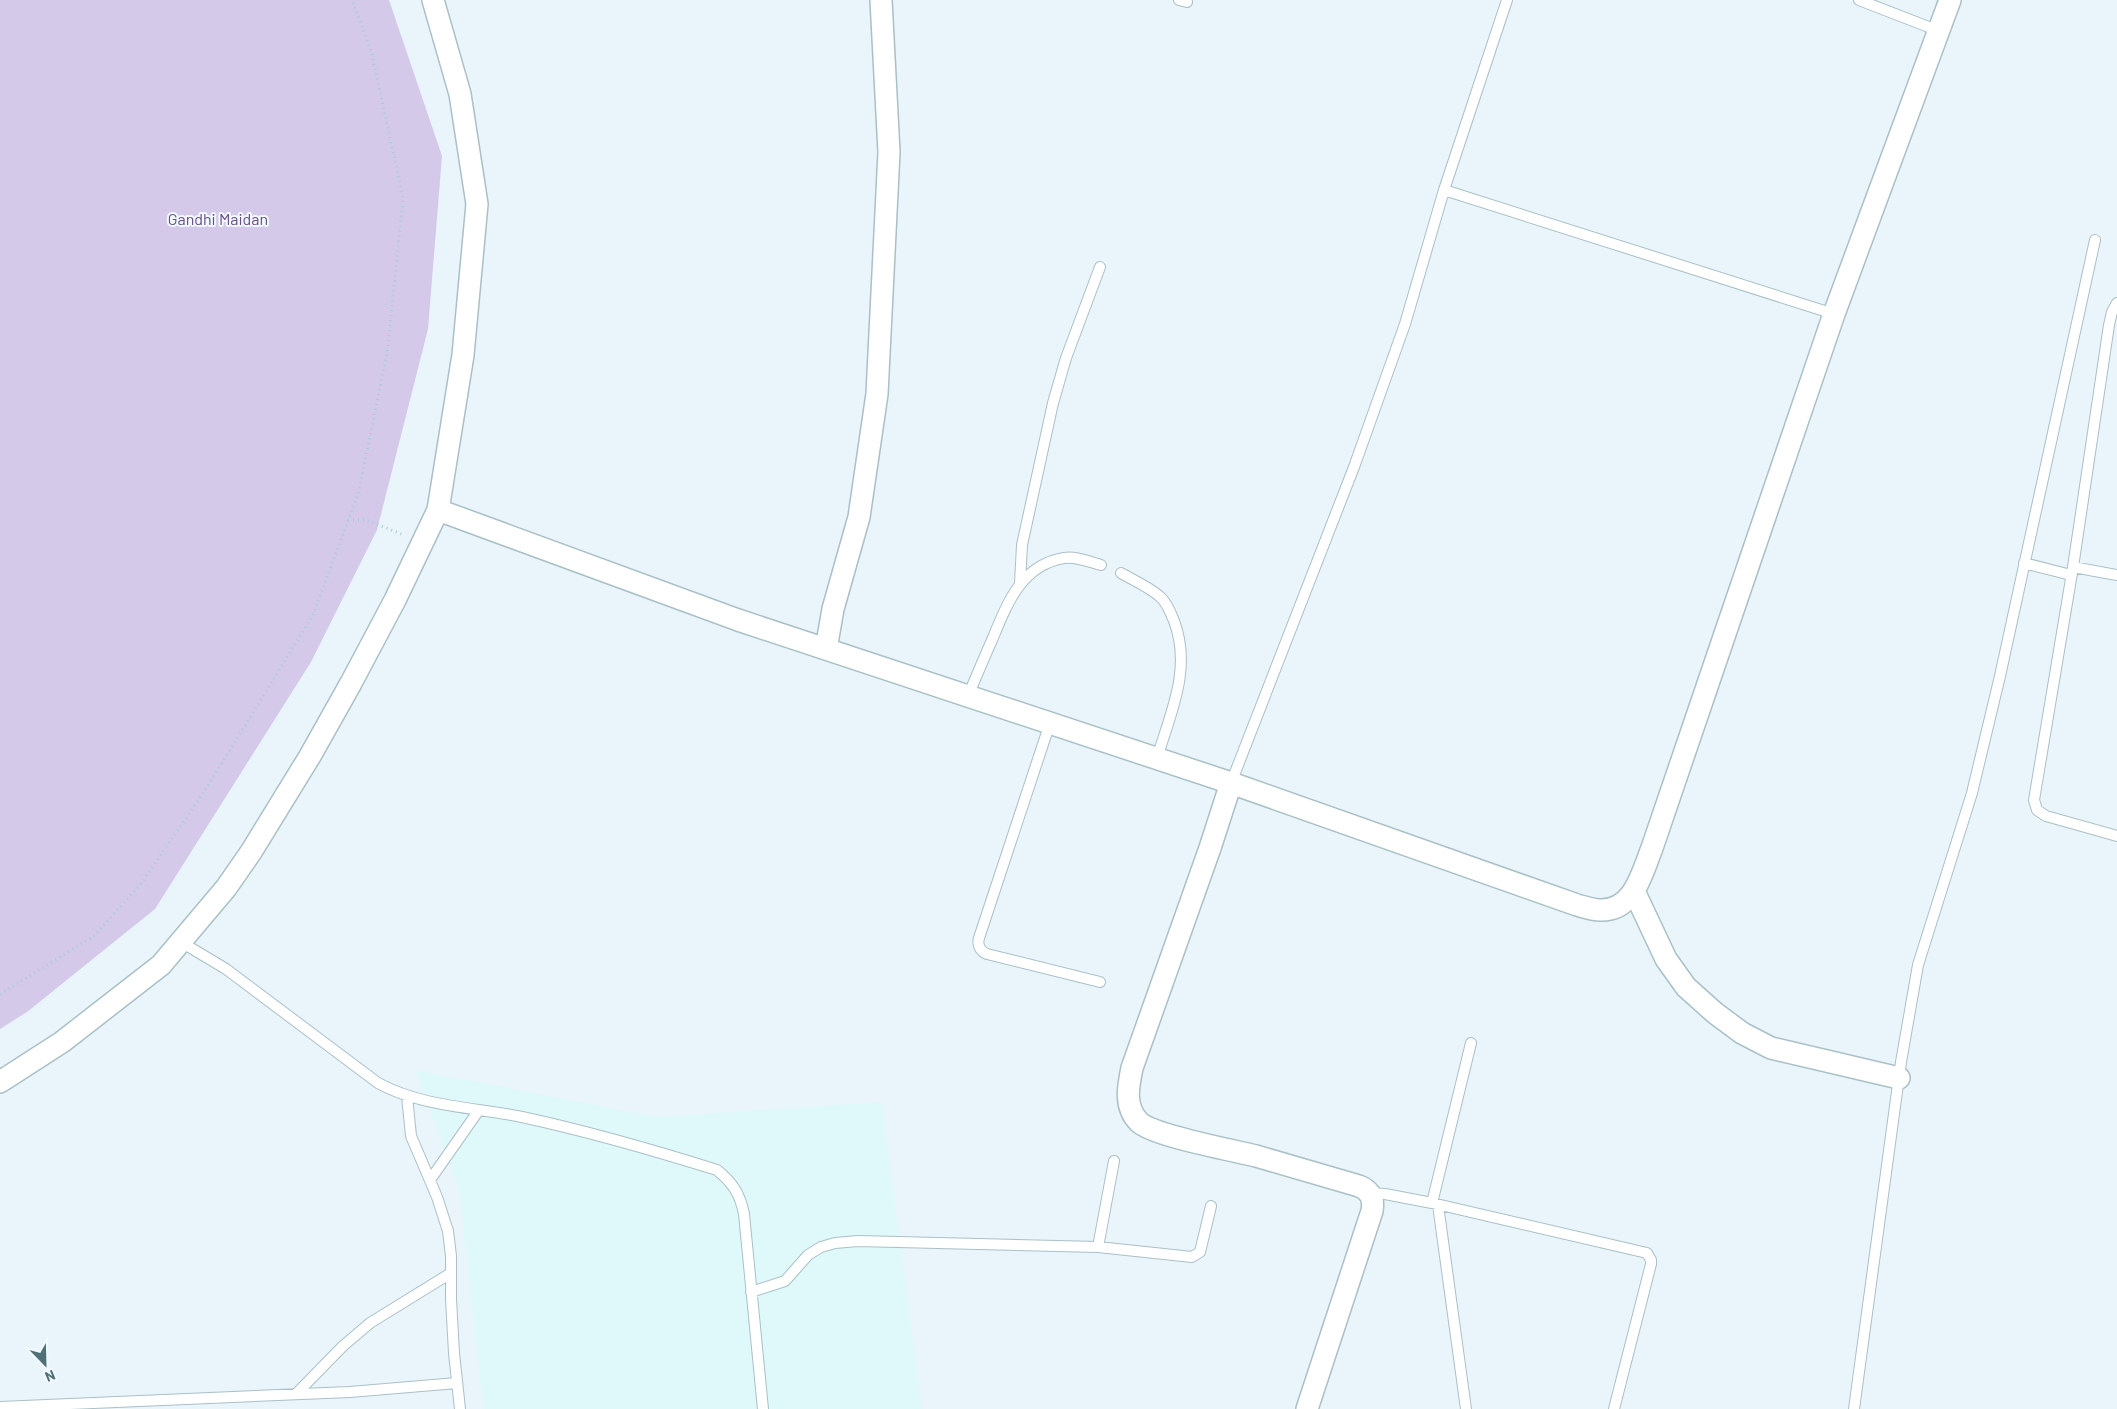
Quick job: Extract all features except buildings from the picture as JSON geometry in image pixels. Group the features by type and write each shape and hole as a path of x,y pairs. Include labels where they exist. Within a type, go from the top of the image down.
{"street":[{"path":"0,1082 62,1042 161,965 236,874 310,756 351,683 395,600 438,510 462,354 477,204 460,94 433,0"},
{"path":"826,649 833,609 859,517 877,394 890,152 881,0"},
{"path":"438,510 738,620 1231,783 1577,905 1599,910 1610,909 1621,905 1631,896 1652,848 1834,314 1950,0"},
{"path":"1231,783 1132,1068 1128,1087 1128,1101 1133,1114 1140,1123 1156,1131 1258,1157 1359,1186 1370,1194 1374,1203 1372,1211 1307,1409"},
{"path":"1634,891 1666,960 1686,987 1714,1012 1742,1033 1771,1048 1899,1078"}],"lane":[{"path":"1231,783 1357,458 1405,324 1444,190 1507,0"},
{"path":"1859,0 1939,31"},
{"path":"1444,190 1834,314"},
{"path":"1854,1409 1899,1078 1918,965 1972,793 2000,676 2095,240"},
{"path":"1020,583 1022,545 1054,403 1066,358 1100,267"},
{"path":"2117,303 2112,312 2109,325 2072,571 2034,800 2038,810 2046,816 2117,836"},
{"path":"968,696 1008,601 1020,583 1034,571 1051,562 1066,558 1079,558 1101,565"},
{"path":"2024,563 2072,571 2117,575"},
{"path":"1122,573 1158,595 1166,603 1178,631 1182,647 1179,686 1157,758"},
{"path":"1050,723 978,945 980,950 987,954 1100,982"},
{"path":"181,942 226,969 378,1083 407,1096 547,1122 717,1170 729,1180 740,1199 752,1292 762,1409"},
{"path":"1466,1409 1435,1204 1471,1043"},
{"path":"407,1096 411,1136 443,1212 448,1231 451,1299 460,1409"},
{"path":"430,1180 478,1110"},
{"path":"1098,1247 1114,1161"},
{"path":"1370,1194 1385,1194 1435,1204 1647,1253 1651,1264 1614,1409"},
{"path":"752,1292 785,1281 808,1255 821,1247 835,1243 858,1241 1098,1247 1196,1256 1201,1249 1211,1206"},
{"path":"296,1394 343,1346 370,1323 451,1273"},
{"path":"0,1407 350,1392 457,1383"}],"path":[{"path":"0,994 94,936 140,885 204,792 313,615 359,491 388,347 403,198 371,50 352,0"},
{"path":"348,520 366,520 422,542"}],"shaded area":[{"path":"415,1070 657,1117 882,1102 922,1409 483,1409 459,1190"}],"green space":[{"name":"Gandhi Maidan","path":"0,0 389,0 442,156 428,329 377,530 311,662 155,909 27,1012 0,1029"}]}
